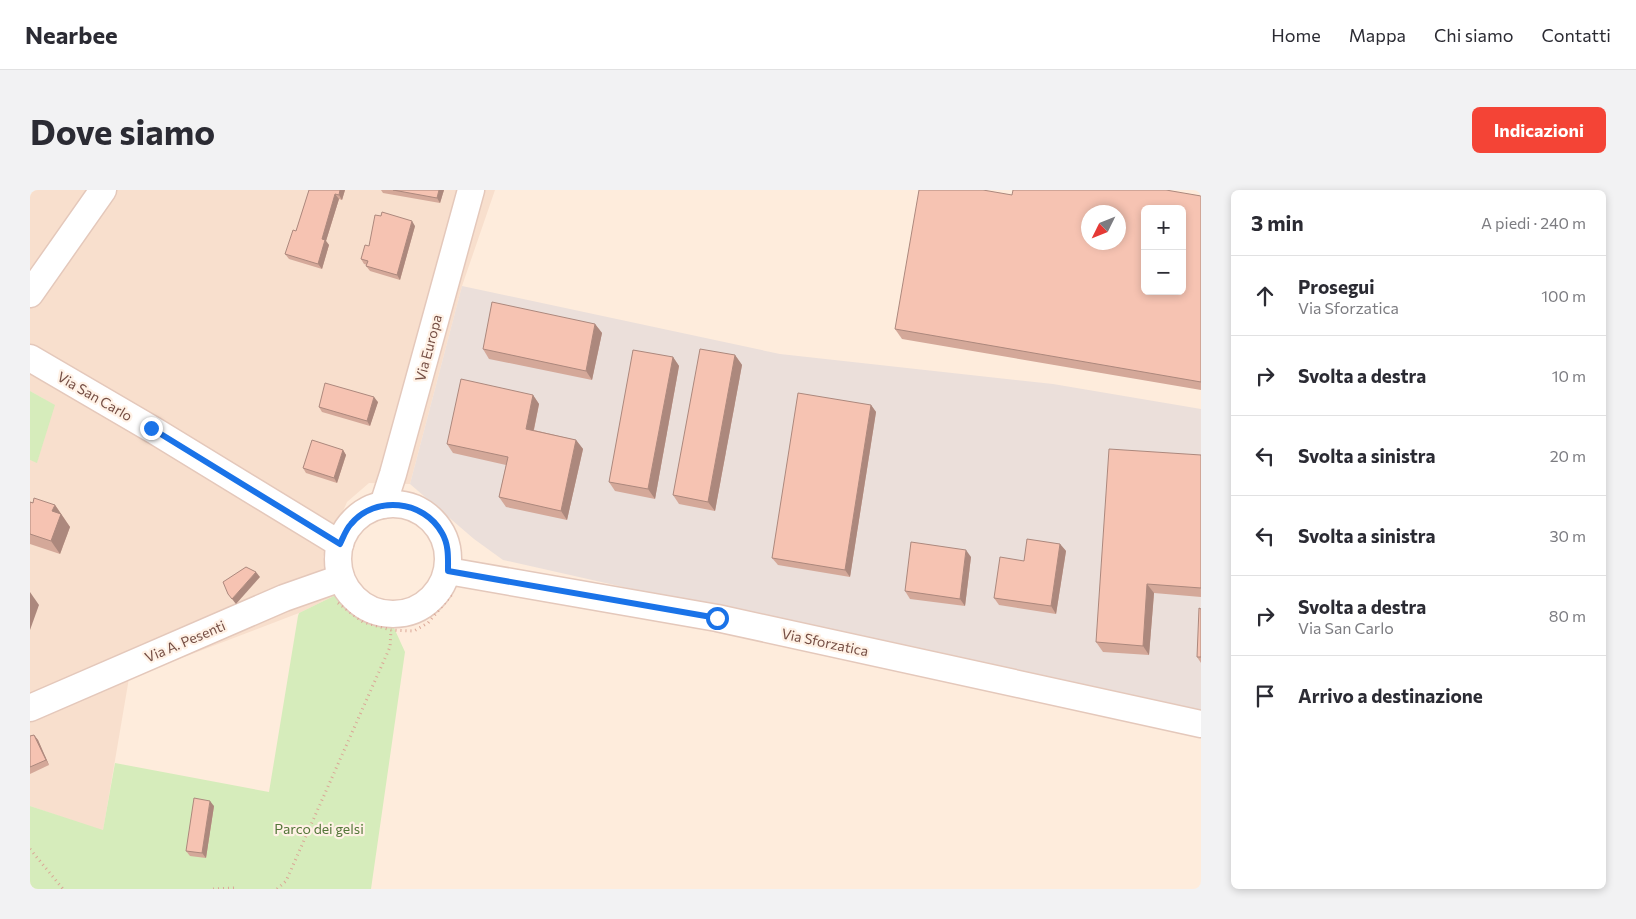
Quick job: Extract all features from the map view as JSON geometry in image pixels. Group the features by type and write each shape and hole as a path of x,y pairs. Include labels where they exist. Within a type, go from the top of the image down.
{"street":[{"path":"30,294 103,190"},
{"name":"Via Europa","path":"383,504 393,474 471,190"},
{"name":"Via San Carlo","path":"30,358 155,431 340,544"},
{"path":"383,504 396,504 414,508 431,518 442,533 448,551 448,571 444,582 433,598 417,610 406,614 386,614 368,609 358,603 341,578 338,559 340,544 350,524 365,511 383,504"},
{"name":"Via Sforzatica","path":"448,571 717,618 1201,724"},
{"name":"Via A. Pesenti","path":"30,708 284,598 341,578"}],"path":[{"path":"277,889 286,881 390,647 391,630"},
{"path":"30,849 64,889"},
{"path":"213,889 237,889"}],"shaded area":[{"path":"30,190 495,190 462,286 410,484 369,483 347,502 323,557 338,594 299,613 129,678 103,831 30,806 30,460 37,462 54,405 30,391"},
{"path":"462,286 780,354 1053,384 1201,409 1201,717 503,560 474,539 410,484"}],"green space":[{"path":"30,391 55,405 37,463 30,460"},
{"name":"Parco dei gelsi","path":"338,594 359,609 390,619 405,652 371,889 30,889 30,806 103,830 115,763 269,792 299,613"}],"building":[{"path":"309,190 340,190 339,195 335,194 322,239 325,240 318,264 285,254 293,230 296,231"},
{"path":"393,190 439,190 437,198"},
{"path":"919,190 983,190 1012,195 1013,190 1166,190 1201,196 1201,382 895,329"},
{"path":"382,212 412,221 397,275 366,266 368,261 361,259 365,245 369,246 375,215 381,216"},
{"path":"492,302 595,324 586,371 483,349"},
{"path":"700,349 735,355 708,502 673,495"},
{"path":"633,350 673,357 648,489 609,482"},
{"path":"461,379 533,395 526,429 576,440 561,511 499,497 508,457 447,444"},
{"path":"325,383 374,397 367,421 319,407"},
{"path":"798,393 871,405 845,570 772,558"},
{"path":"312,440 343,450 334,478 303,468"},
{"path":"1109,449 1201,455 1201,588 1147,584 1143,646 1096,642"},
{"path":"34,498 55,505 52,511 61,514 51,541 30,534 30,502 33,503"},
{"path":"1027,539 1060,544 1051,606 994,598 1000,557 1024,561"},
{"path":"911,542 966,550 960,599 905,591"},
{"path":"246,567 256,572 232,599 223,582"},
{"path":"1199,608 1201,609 1201,657 1197,657"},
{"path":"34,735 46,760 30,767 30,736"},
{"path":"194,798 210,801 202,853 186,851"}],"route":[{"path":"151,428 340,544 350,524 365,511 383,504 396,504 414,508 431,518 442,533 448,551 448,571 717,618"}]}
